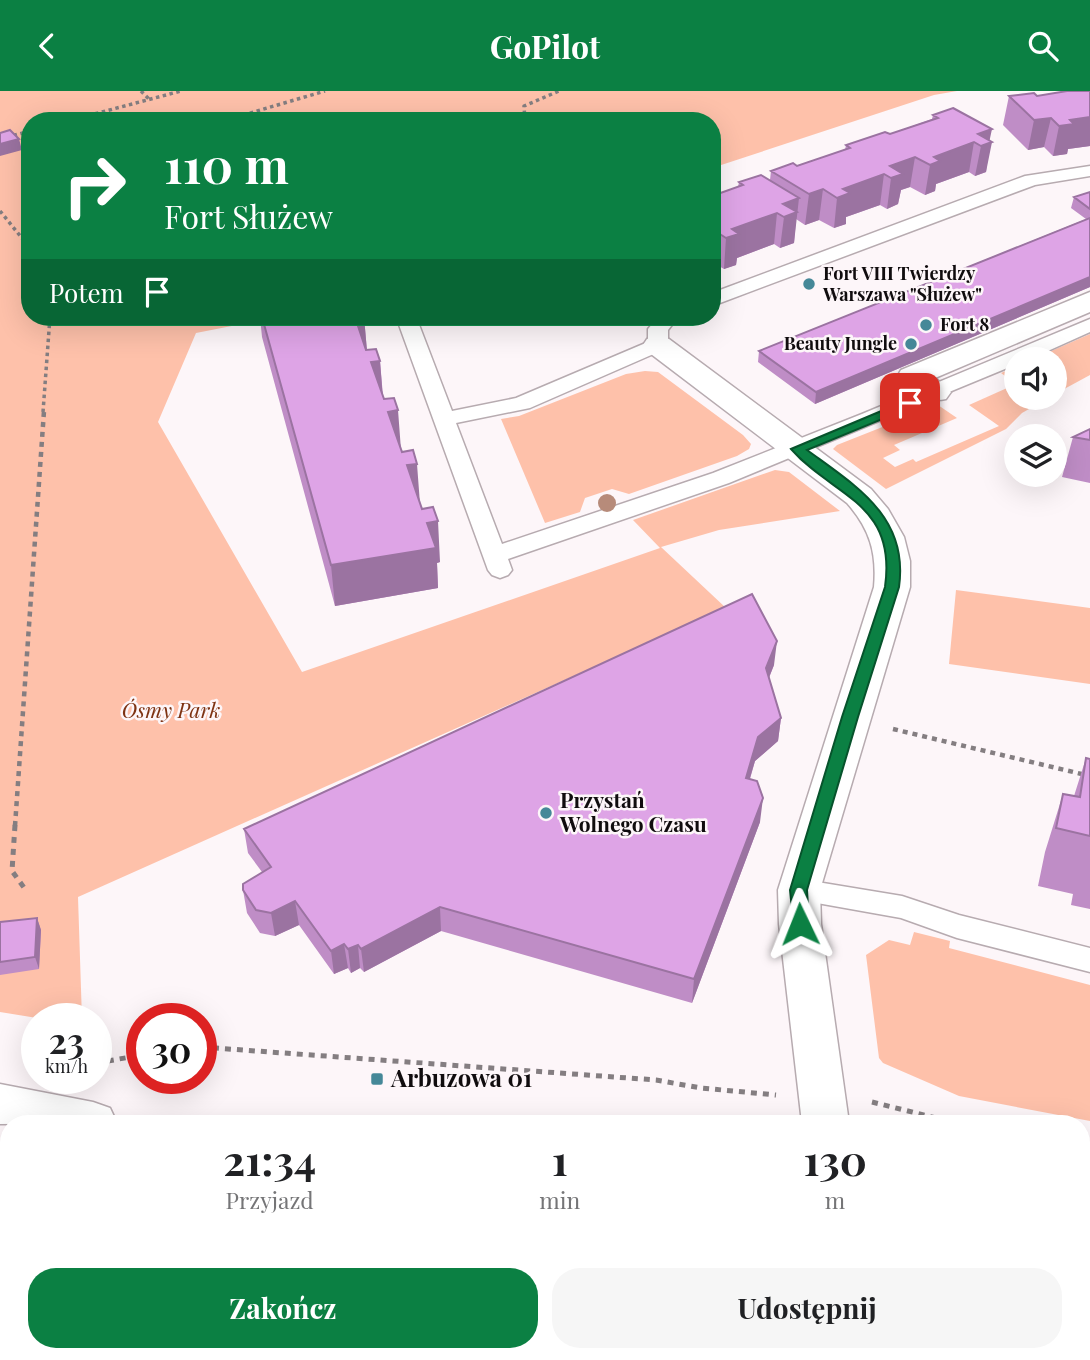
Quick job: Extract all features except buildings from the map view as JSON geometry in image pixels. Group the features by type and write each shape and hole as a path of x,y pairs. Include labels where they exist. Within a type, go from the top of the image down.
{"street":[{"path":"935,392 912,377 1090,301"},
{"path":"663,331 797,449 871,508 887,534 895,566 892,587 799,890 800,924 825,1115"},
{"path":"0,1104 54,1115"}],"lane":[{"path":"721,297 1031,180 1090,171"},
{"path":"409,326 497,563 552,538 797,449 1090,325"},
{"path":"444,419 522,403 663,331"},
{"path":"799,890 902,907 957,926 1090,960"}],"path":[{"path":"141,91 149,99"},
{"path":"101,112 181,91"},
{"path":"254,112 325,91"},
{"path":"524,112 524,106 559,91"},
{"path":"0,139 21,133"},
{"path":"0,211 21,237"},
{"path":"25,889 12,871 49,326"},
{"path":"889,728 1090,776"},
{"path":"217,1048 656,1080 747,1094 782,1095"},
{"path":"864,1101 926,1115"}],"green space":[{"name":"Ósmy Park","path":"0,91 957,91 934,95 721,165 721,112 21,112 21,326 231,326 196,333 158,422 302,672 660,548 633,520 775,470 789,472 840,511 719,530 661,547 726,608 78,897 81,1003 21,1003 21,1015 0,1012"},
{"path":"1090,334 1090,375 1067,387 1067,347 1060,347"},
{"path":"658,372 743,435 751,444 749,449 737,456 629,494 612,489 585,498 580,512 545,523 501,419 519,416 626,374"},
{"path":"1004,389 1004,410 1027,410 1011,424 1004,424 1004,430 886,489 833,449 837,445 938,405 957,418 894,445 900,450 883,458 895,467 913,459 916,462 999,426 969,405"},
{"path":"956,590 1090,608 1090,684 949,664"},
{"path":"914,932 950,941 949,948 1090,985 1090,1115 1059,1115 959,1096 883,1063 879,1058 866,955 889,940 910,945"}],"place":[{"name":"Fort VIII Twierdzy Warszawa \"Służew\"","path":"809,284"},
{"name":"Fort 8","path":"926,325"},
{"name":"Beauty Jungle","path":"911,344"},
{"name":"Przystań Wolnego Czasu","path":"546,813"},
{"name":"Arbuzowa 01","path":"377,1079"}],"route":[{"path":"800,924 799,890 892,587 895,566 887,534 871,508 797,449 910,403"}]}
